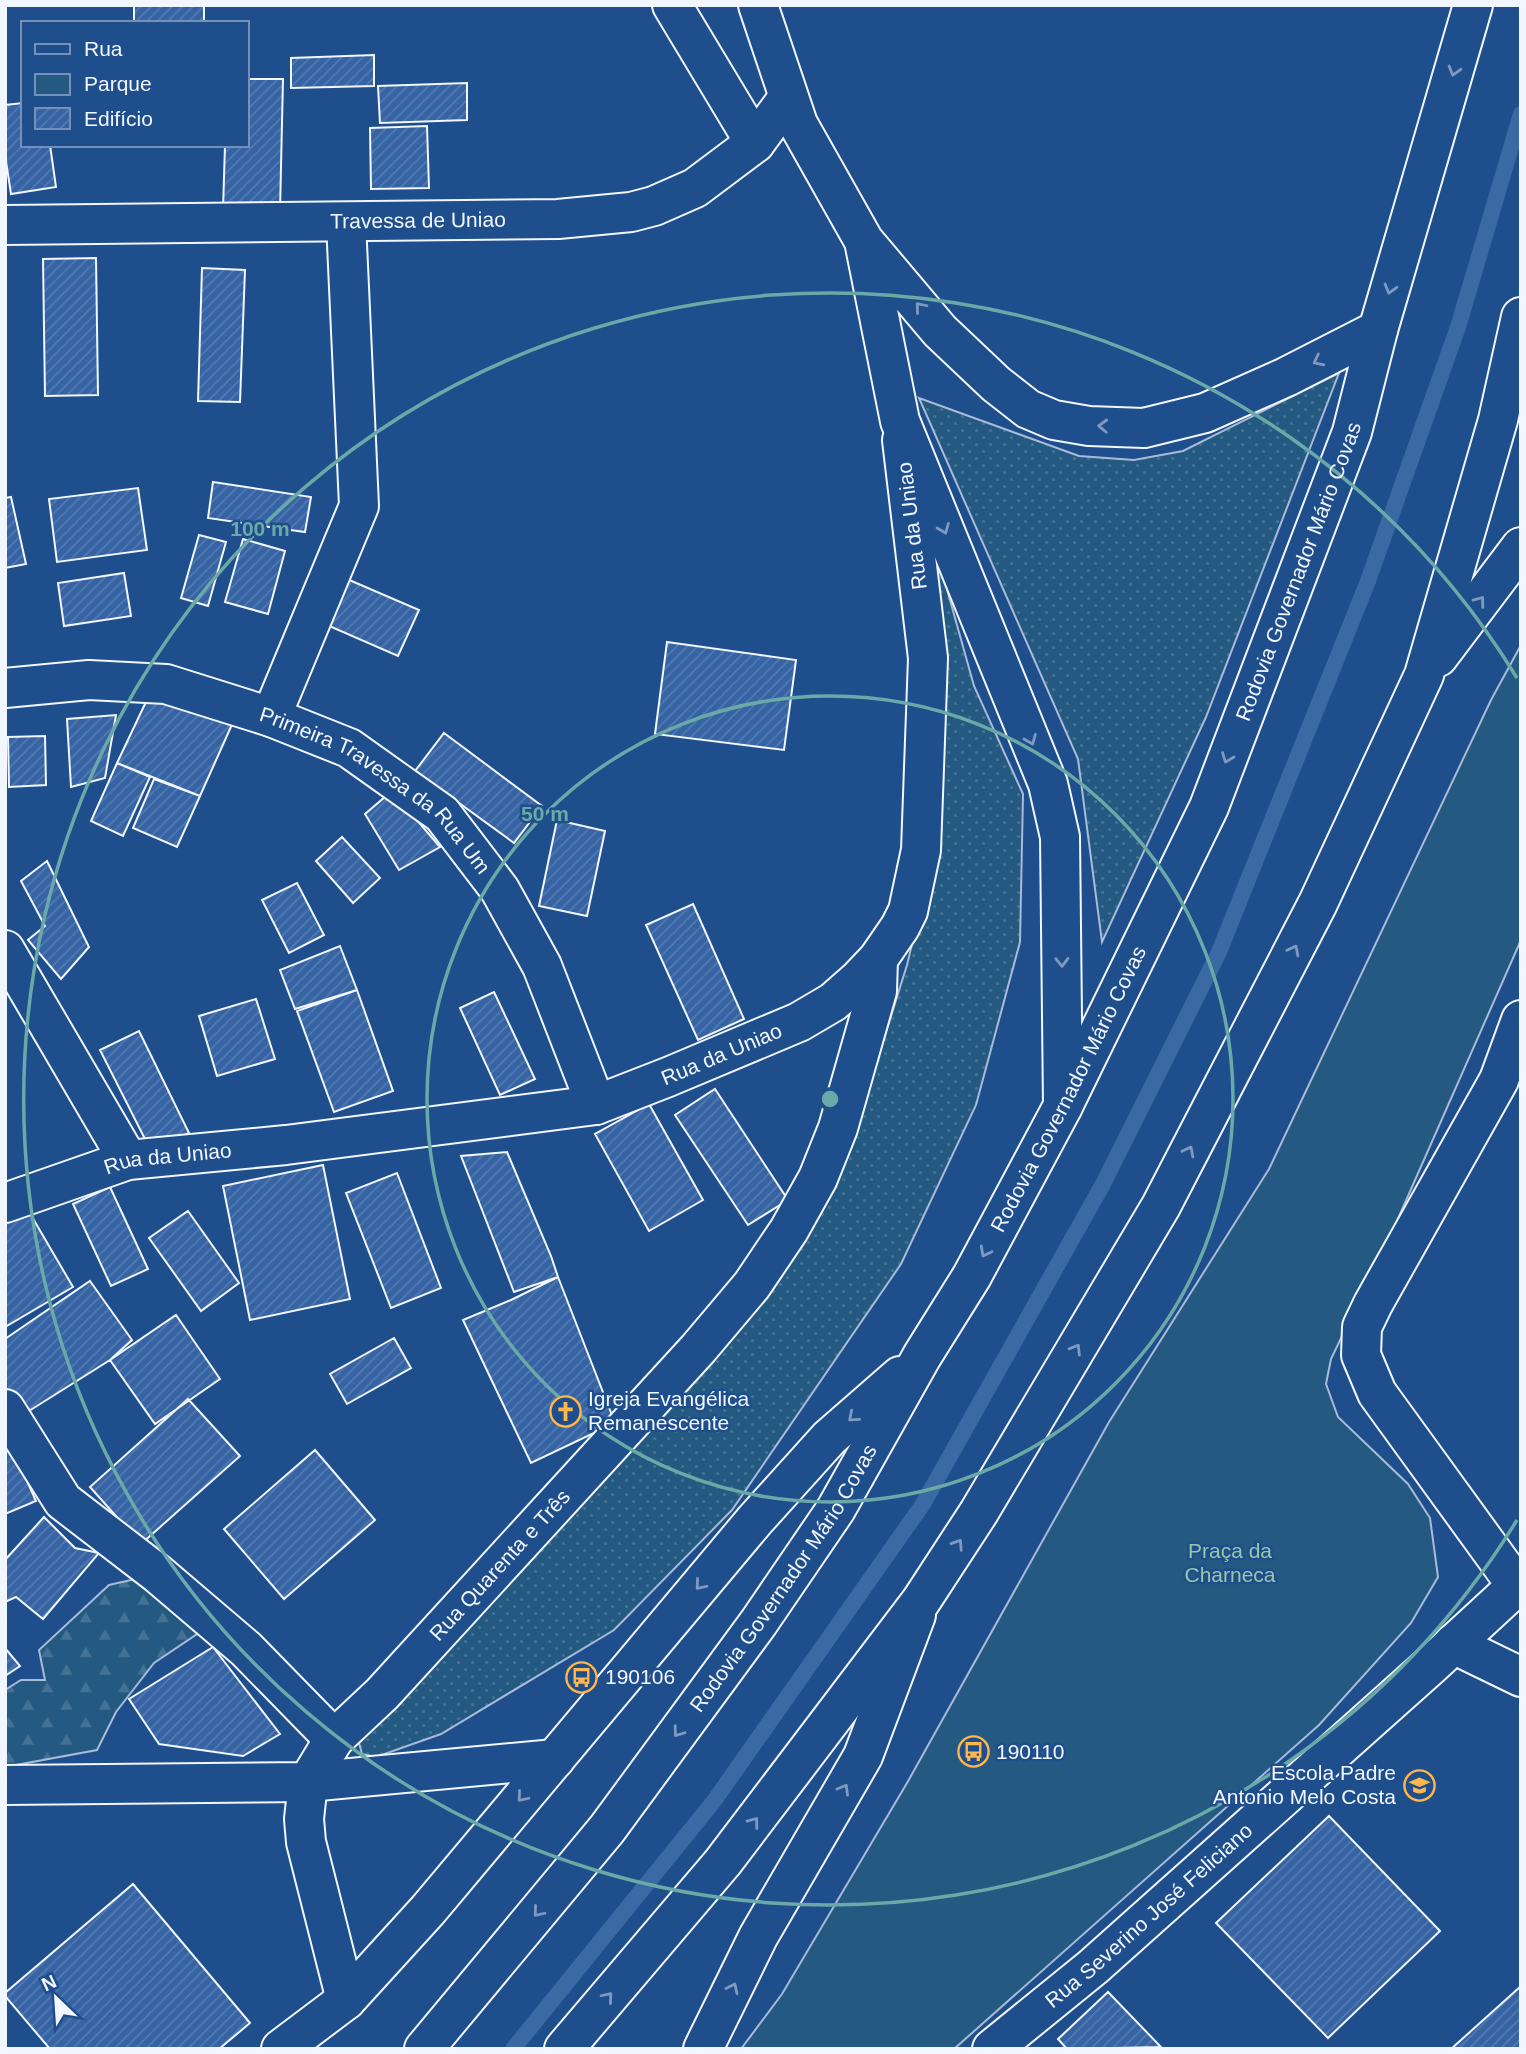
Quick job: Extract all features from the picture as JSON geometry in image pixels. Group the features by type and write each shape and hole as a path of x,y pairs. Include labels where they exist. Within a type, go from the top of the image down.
{"main road":[{"path":"672,5 755,143"},
{"path":"758,5 798,124 864,241 940,331 996,384 1028,409 1054,421 1089,426 1144,428 1205,413 1286,377 1378,330"},
{"name":"Rodovia Governador Mário Covas","path":"424,2049 607,1829 759,1622 836,1508 922,1356 972,1276 1063,1106 1209,807 1352,432 1378,330 1473,5"},
{"name":"Travessa de Uniao","path":"5,225 558,219 631,212 654,206 695,188 755,143 788,98"},
{"path":"271,717 359,506 346,222"},
{"path":"864,241 900,421 1048,784 1060,836 1063,1106"},
{"path":"564,2049 723,1862 921,1601 979,1511 1161,1206 1318,903 1424,675 1498,420 1521,317"},
{"name":"Rua da Uniao","path":"5,1203 128,1160 286,1145 596,1105 799,1022 833,1002 878,959 908,911 921,850 928,658 900,421"},
{"path":"1424,675 1521,547"},
{"name":"Primeira Travessa da Rua Um","path":"5,688 89,680 166,684 271,717 349,748 442,814 500,890 542,966 596,1105"},
{"path":"5,950 128,1160"},
{"name":"Rua Quarenta e Três","path":"308,1782 334,1740 382,1694 698,1349 752,1285 789,1230 818,1178 838,1128 877,991 878,959"},
{"path":"1519,1584 1377,1393 1361,1355 1361,1340 1362,1327 1373,1304 1499,1080 1521,1020"},
{"path":"281,2049 346,2000 428,1910 755,1520 829,1438 922,1356"},
{"path":"5,1409 63,1501 158,1574 246,1649 334,1740"},
{"name":"Rua Severino José Feliciano","path":"1017,2041 1094,1967 1519,1584"},
{"path":"703,2049 758,1937 863,1756 921,1601"},
{"path":"1453,1644 1521,1677"},
{"path":"5,1785 308,1782 555,1759"},
{"path":"308,1782 304,1819 306,1842 346,2000"}],"green space":[{"path":"1339,373 1206,717 1102,942 1078,759 919,398 1079,456 1134,460 1183,451"},
{"path":"900,421 974,686 1023,794 1020,942 976,1105 901,1264 732,1510 614,1630 441,1734 376,1757 362,1754 359,1743 749,1312 855,1131 907,965 940,829"},
{"name":"Praça da Charneca","path":"1521,645 1521,940 1393,1230 1331,1359 1326,1384 1338,1417 1408,1484 1430,1518 1438,1577 1411,1623 1319,1725 954,2049 741,2049 782,1994 907,1783 1109,1422 1269,1169 1491,700"},
{"path":"144,1577 200,1632 154,1663 116,1712 97,1750 5,1767 5,1690 21,1680 45,1680 39,1650 109,1585"}],"building":[{"path":"134,5 204,5 204,21 134,21"},
{"path":"374,55 374,86 291,88 291,58"},
{"path":"248,79 283,79 280,211 223,210 225,147 248,147"},
{"path":"467,83 467,120 380,123 378,86"},
{"path":"21,103 21,147 50,147 56,187 11,194 5,155 5,105"},
{"path":"427,126 429,188 371,189 370,128"},
{"path":"96,258 98,395 45,396 43,259"},
{"path":"202,268 245,270 240,402 198,401"},
{"path":"213,482 311,497 305,532 208,518"},
{"path":"138,488 147,550 57,562 49,499"},
{"path":"11,497 26,564 5,568 5,498"},
{"path":"199,535 226,542 208,606 181,598"},
{"path":"243,539 285,551 268,614 225,602"},
{"path":"124,573 131,616 64,626 58,583"},
{"path":"340,576 419,610 398,656 320,622"},
{"path":"667,642 796,660 784,750 655,734"},
{"path":"153,687 234,720 200,796 117,763"},
{"path":"116,715 105,778 71,787 67,719"},
{"path":"444,733 542,806 514,843 415,771"},
{"path":"45,736 46,785 9,787 8,737"},
{"path":"117,763 150,777 123,836 91,821"},
{"path":"154,779 200,796 177,847 133,828"},
{"path":"392,791 440,847 399,870 365,814"},
{"path":"557,820 605,831 587,916 539,906"},
{"path":"342,837 380,878 353,903 316,861"},
{"path":"47,861 89,947 61,979 28,940 45,926 21,881"},
{"path":"297,883 324,935 289,953 262,900"},
{"path":"693,904 744,1019 698,1040 646,925"},
{"path":"340,946 357,990 295,1009 280,970"},
{"path":"357,990 393,1091 334,1112 297,1011"},
{"path":"494,992 535,1079 500,1095 460,1008"},
{"path":"256,999 275,1059 217,1076 199,1016"},
{"path":"139,1031 189,1133 151,1151 100,1050"},
{"path":"715,1089 788,1200 748,1225 675,1115"},
{"path":"649,1104 703,1200 649,1231 595,1134"},
{"path":"507,1152 558,1277 514,1292 461,1156"},
{"path":"323,1165 350,1299 250,1320 223,1186"},
{"path":"397,1173 441,1288 391,1308 346,1193"},
{"path":"110,1187 148,1269 111,1286 73,1204"},
{"path":"28,1210 73,1287 5,1327 5,1223"},
{"path":"188,1211 239,1283 201,1311 149,1238"},
{"path":"558,1277 615,1423 531,1463 463,1320"},
{"path":"90,1281 132,1340 110,1360 21,1416 5,1393 5,1339"},
{"path":"176,1315 220,1379 155,1424 110,1360"},
{"path":"394,1338 411,1368 347,1404 330,1374"},
{"path":"188,1399 240,1456 141,1544 90,1487"},
{"path":"7,1436 36,1501 5,1514 5,1437"},
{"path":"315,1450 375,1520 284,1599 224,1529"},
{"path":"44,1517 75,1548 99,1553 43,1619 16,1597 5,1602 5,1560"},
{"path":"213,1647 280,1734 243,1756 159,1744 129,1699"},
{"path":"5,1648 20,1666 5,1676"},
{"path":"1329,1816 1440,1931 1328,2038 1216,1923"},
{"path":"133,1884 250,2023 219,2049 50,2049 5,1996 5,1993"},
{"path":"1521,1986 1521,2049 1451,2049"},
{"path":"1108,1992 1161,2047 1067,2049 1058,2039"}],"waterway":[{"path":"513,2049 714,1801 923,1504 1103,1184 1219,952 1368,581 1458,327 1521,114"}],"place":[{"name":"Igreja Evangélica Remanescente","path":"565,1411"},
{"name":"190106","path":"582,1677"},
{"name":"190110","path":"973,1752"},
{"name":"Escola Padre Antonio Melo Costa","path":"1419,1785"}]}
